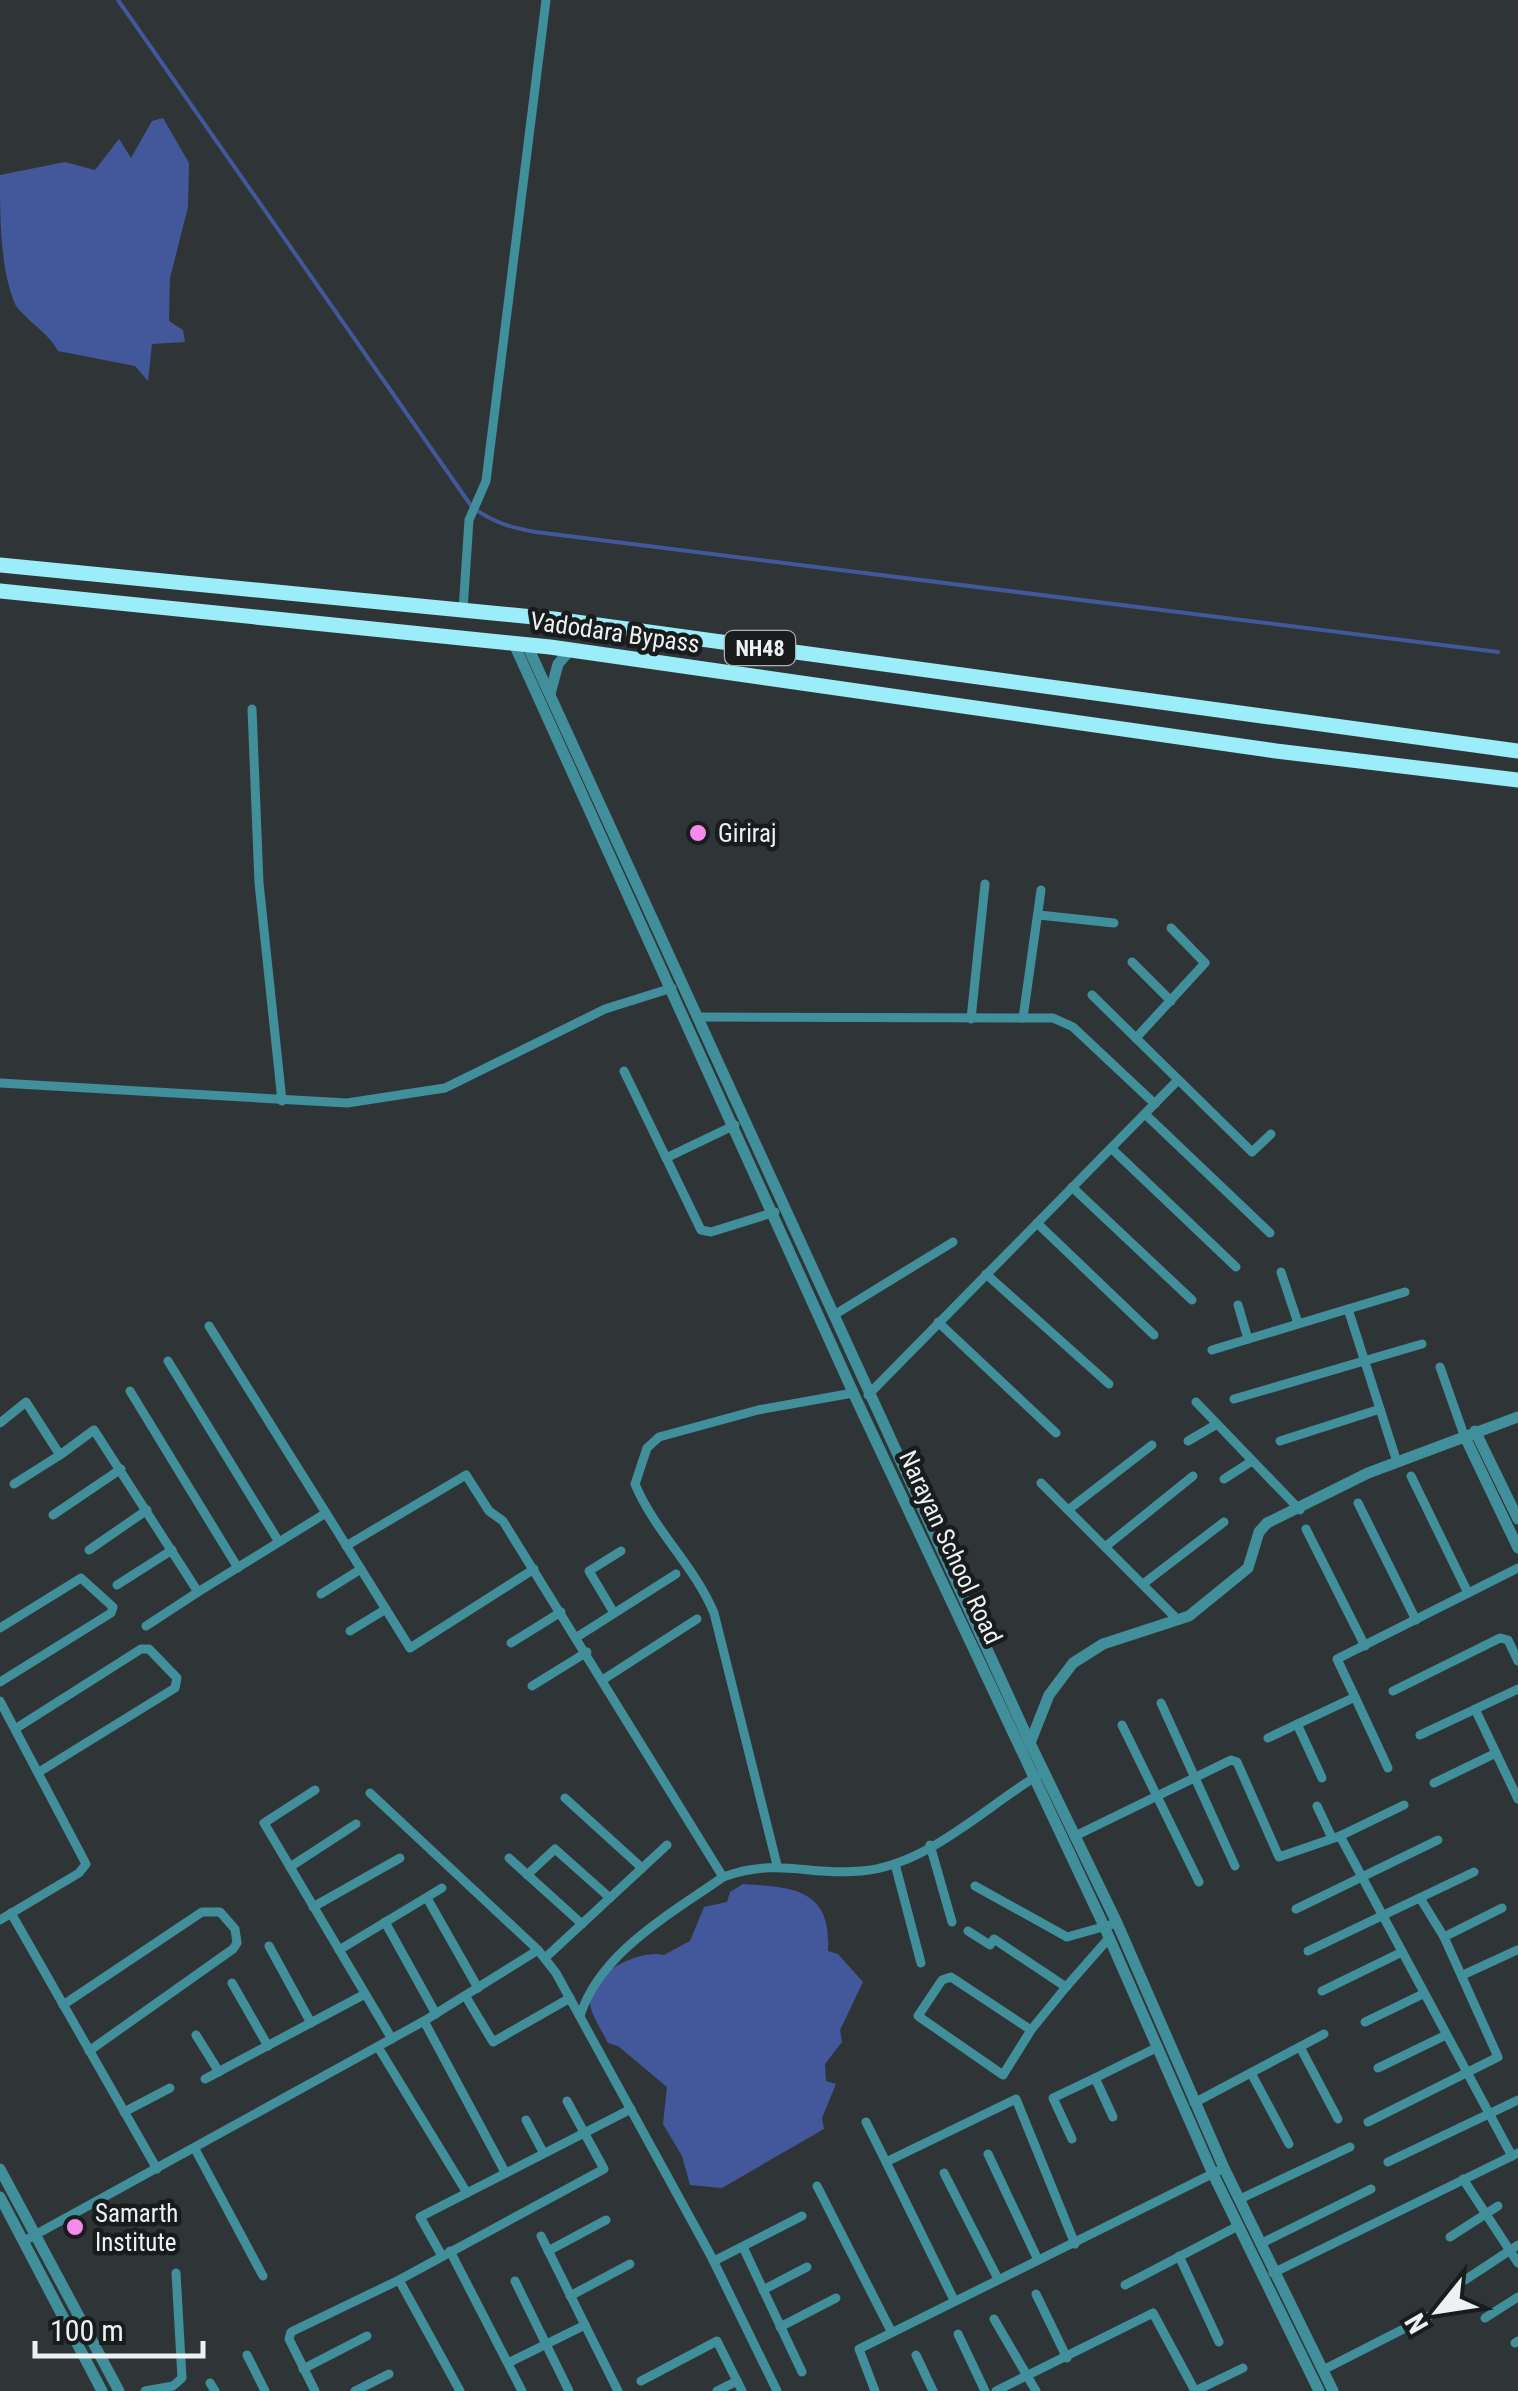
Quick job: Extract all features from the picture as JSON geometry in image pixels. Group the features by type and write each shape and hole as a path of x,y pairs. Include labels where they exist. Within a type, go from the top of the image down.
{"highway":[{"name":"Vadodara Bypass","path":"0,565 463,610 1518,751"},
{"name":"Vadodara Bypass","path":"0,591 570,650 1276,751 1518,780"}],"street":[{"path":"463,610 470,518 486,481 546,0"},
{"path":"521,644 550,694 698,1016 1030,1742 1039,1774 1074,1836 1110,1929 1194,2104 1219,2171 1240,2199 1262,2243 1270,2275 1333,2391"},
{"name":"Narayan School Road","path":"521,644 547,720 775,1212 855,1397 1039,1774 1110,1929 1158,2047 1219,2171 1238,2226 1270,2275 1319,2391"},
{"path":"550,694 558,664 570,650"},
{"path":"252,709 259,883 282,1101"},
{"path":"971,1019 985,884"},
{"path":"1024,1018 1041,890"},
{"path":"1038,915 1114,922"},
{"path":"1136,1038 1204,964 1171,928"},
{"path":"1132,962 1171,1001"},
{"path":"0,1083 334,1104 444,1088 605,1009 672,988"},
{"path":"1092,995 1252,1152 1271,1134"},
{"path":"698,1016 1062,1020 1154,1104"},
{"path":"624,1071 704,1232 775,1212"},
{"path":"777,1865 714,1613 698,1577 670,1546 635,1484 647,1448 659,1436 758,1410 871,1394 1178,1080"},
{"path":"1144,1114 1270,1233"},
{"path":"666,1158 735,1125"},
{"path":"1111,1148 1236,1267"},
{"path":"1072,1187 1192,1300"},
{"path":"1036,1223 1154,1335"},
{"path":"834,1314 953,1242"},
{"path":"1281,1272 1298,1323"},
{"path":"986,1274 1109,1384"},
{"path":"1212,1350 1404,1292"},
{"path":"1238,1306 1248,1339"},
{"path":"1348,1309 1396,1462"},
{"path":"938,1322 1056,1433"},
{"path":"210,1326 410,1648 534,1570"},
{"path":"1234,1399 1422,1344"},
{"path":"168,1361 279,1542"},
{"path":"1440,1367 1518,1548"},
{"path":"130,1391 238,1568"},
{"path":"0,1422 26,1402 60,1455"},
{"path":"1196,1402 1300,1510"},
{"path":"1280,1441 1380,1410"},
{"path":"1030,1742 1048,1695 1074,1663 1103,1644 1178,1620 1246,1571 1267,1522 1300,1510 1324,1492 1396,1462 1518,1418"},
{"path":"1188,1441 1217,1424"},
{"path":"14,1484 94,1430 198,1592"},
{"path":"1469,1433 1518,1519"},
{"path":"1068,1510 1152,1444"},
{"path":"1224,1479 1252,1461"},
{"path":"54,1515 121,1469"},
{"path":"346,1546 464,1474 489,1510 503,1521 724,1877"},
{"path":"1105,1547 1193,1476"},
{"path":"1411,1476 1468,1593"},
{"path":"1040,1483 1178,1620"},
{"path":"1358,1503 1416,1620"},
{"path":"89,1550 147,1510"},
{"path":"146,1626 326,1514"},
{"path":"1143,1584 1224,1522"},
{"path":"1306,1529 1365,1646"},
{"path":"118,1585 172,1550"},
{"path":"614,1614 589,1571 621,1551"},
{"path":"1388,1768 1338,1659 1518,1568"},
{"path":"321,1594 361,1569"},
{"path":"577,1637 676,1574"},
{"path":"0,1628 81,1578 113,1607 110,1613 0,1682"},
{"path":"350,1631 386,1609"},
{"path":"511,1643 561,1612"},
{"path":"604,1679 697,1619"},
{"path":"1393,1691 1500,1638 1508,1640 1518,1661"},
{"path":"16,1729 141,1649 150,1649 177,1678 175,1688 39,1772"},
{"path":"532,1686 587,1652"},
{"path":"1420,1735 1518,1688"},
{"path":"1268,1738 1354,1698"},
{"path":"0,1701 86,1864 79,1873 0,1920"},
{"path":"1161,1703 1235,1866"},
{"path":"1475,1709 1518,1799"},
{"path":"1296,1724 1322,1778"},
{"path":"1122,1725 1199,1882"},
{"path":"1434,1782 1496,1753"},
{"path":"1074,1836 1231,1760 1237,1762 1282,1858 1404,1806"},
{"path":"580,2016 591,1986 622,1952 724,1877 756,1866 864,1871 895,1864 1039,1774"},
{"path":"314,1790 264,1824 392,2039"},
{"path":"370,1793 541,1954 570,1998 714,2261 777,2391"},
{"path":"565,1798 642,1868"},
{"path":"1270,2275 1515,2155 1469,2072 1444,2036 1361,1877 1317,1806"},
{"path":"290,1866 356,1824"},
{"path":"1296,1909 1438,1840"},
{"path":"930,1845 952,1922"},
{"path":"30,2237 541,1954 582,1924 667,1846"},
{"path":"527,1874 555,1849 610,1898"},
{"path":"314,1906 400,1858"},
{"path":"510,1858 582,1924"},
{"path":"895,1864 921,1963"},
{"path":"1308,1952 1474,1872"},
{"path":"975,1886 1067,1937 1110,1929"},
{"path":"339,1950 442,1888"},
{"path":"427,1898 478,1988"},
{"path":"1368,2122 1498,2057 1444,1936 1420,1898"},
{"path":"1444,1936 1502,1908"},
{"path":"63,2005 202,1912 220,1912 235,1929 237,1943 232,1949 89,2051"},
{"path":"11,1913 157,2169"},
{"path":"385,1922 436,2014"},
{"path":"1031,2030 951,1977 942,1980 918,2016 1003,2076 1031,2030 1110,1929"},
{"path":"968,1931 990,1946 994,1939 1066,1987"},
{"path":"269,1946 312,2023"},
{"path":"1463,1975 1517,1950"},
{"path":"1322,1991 1402,1952"},
{"path":"232,1983 268,2046"},
{"path":"204,2080 364,1994"},
{"path":"1365,2022 1423,1994"},
{"path":"466,1997 494,2042 570,1998"},
{"path":"424,2021 506,2172"},
{"path":"1194,2104 1324,2034"},
{"path":"196,2035 219,2072"},
{"path":"1378,2068 1444,2036"},
{"path":"378,2047 467,2193"},
{"path":"1072,2139 1053,2098 1158,2047"},
{"path":"1300,2047 1338,2120"},
{"path":"1251,2074 1289,2144"},
{"path":"1095,2078 1113,2117"},
{"path":"124,2112 170,2088"},
{"path":"886,2162 1018,2100 1075,2244"},
{"path":"1388,2162 1518,2100"},
{"path":"310,2389 289,2339 291,2332 399,2280 604,2169 567,2101"},
{"path":"522,2391 446,2254 420,2217 631,2109"},
{"path":"526,2120 543,2152"},
{"path":"866,2122 953,2298"},
{"path":"1240,2199 1350,2147"},
{"path":"195,2148 262,2276"},
{"path":"988,2154 1038,2260"},
{"path":"0,2170 102,2391"},
{"path":"874,2391 859,2349 953,2298 1075,2244 1219,2171"},
{"path":"944,2173 997,2277"},
{"path":"1463,2178 1514,2248 1518,2263"},
{"path":"818,2186 891,2331"},
{"path":"1262,2243 1371,2189"},
{"path":"0,2198 30,2237 118,2391"},
{"path":"1450,2237 1498,2206"},
{"path":"714,2261 802,2216"},
{"path":"548,2250 606,2220"},
{"path":"1126,2284 1238,2226"},
{"path":"541,2236 618,2391"},
{"path":"743,2247 802,2372"},
{"path":"1465,2280 1514,2248"},
{"path":"1179,2256 1219,2342"},
{"path":"570,2296 630,2264"},
{"path":"763,2290 807,2267"},
{"path":"144,2391 173,2386 182,2378 176,2273"},
{"path":"399,2280 460,2391"},
{"path":"515,2282 569,2391"},
{"path":"1036,2294 1067,2358"},
{"path":"1486,2318 1518,2297"},
{"path":"780,2327 836,2298"},
{"path":"996,2391 1156,2314 1195,2391 1243,2368"},
{"path":"1323,2370 1429,2316"},
{"path":"994,2319 1036,2391"},
{"path":"508,2363 585,2325"},
{"path":"958,2334 986,2391"},
{"path":"304,2369 367,2336"},
{"path":"641,2381 717,2341 742,2391"},
{"path":"246,2355 265,2391"},
{"path":"916,2356 933,2391"},
{"path":"355,2391 390,2374"},
{"path":"717,2391 737,2380"}],"water":[{"path":"163,118 189,163 188,207 170,278 169,321 183,330 185,342 152,344 148,381 135,366 58,351 16,306 4,260 0,175 65,162 95,170 119,139 131,158 152,121"},
{"path":"743,1884 793,1890 816,1903 828,1930 828,1951 838,1954 863,1982 840,2030 842,2042 825,2064 826,2081 836,2084 822,2118 824,2129 722,2188 690,2185 682,2156 663,2124 667,2087 618,2046 608,2043 590,2000 599,1980 619,1965 643,1956 664,1955 690,1941 704,1907 727,1902 730,1892"}],"waterway":[{"path":"118,0 472,507 495,520 536,532 1498,652"}],"place":[{"name":"Giriraj","path":"698,833"},
{"name":"Samarth Institute","path":"75,2227"}]}
